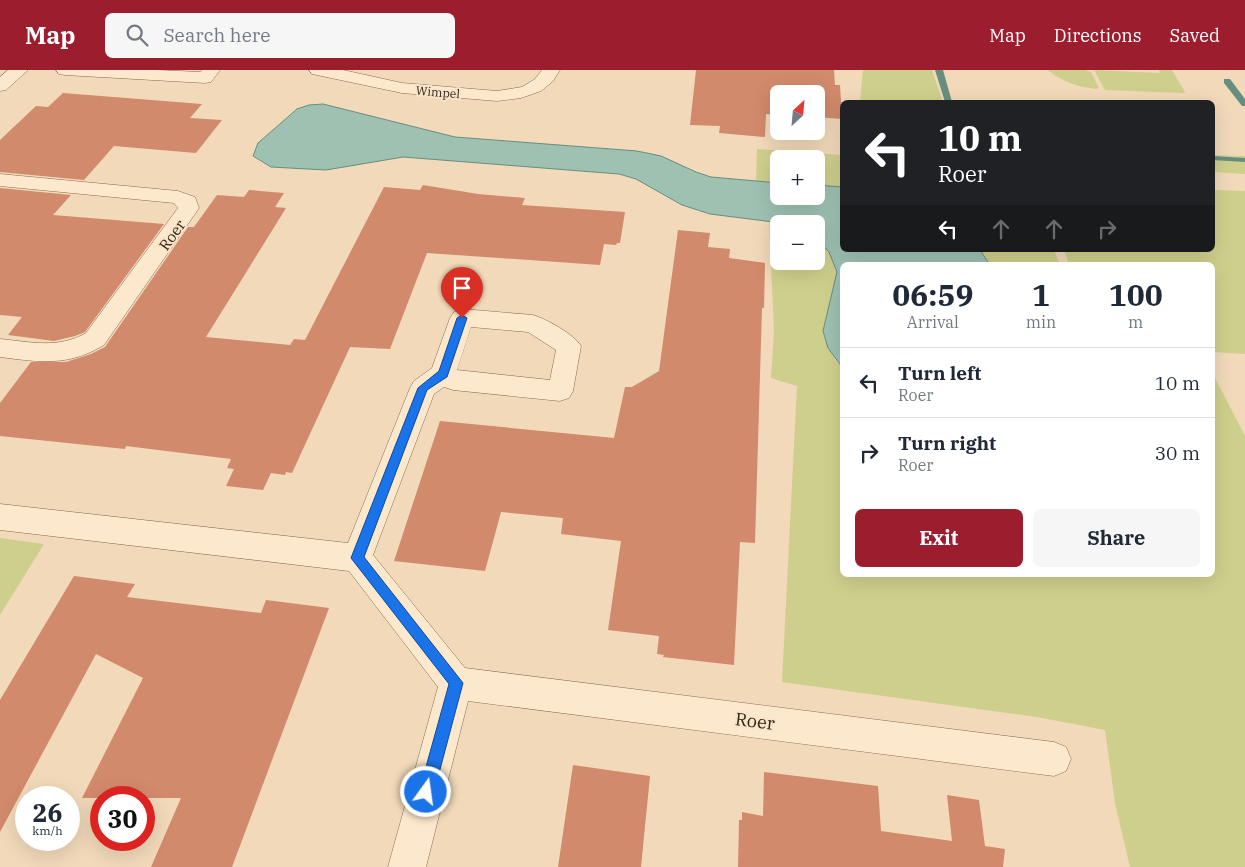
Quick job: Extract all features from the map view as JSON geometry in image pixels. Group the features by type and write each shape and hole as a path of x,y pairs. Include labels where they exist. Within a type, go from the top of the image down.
{"street":[{"path":"0,86 19,70"},
{"path":"64,70 205,78 211,70"},
{"name":"Wimpel","path":"318,70 402,88 497,96 535,89 544,82 551,70"},
{"name":"Roer","path":"0,180 178,197 188,202 189,208 95,339 78,349 65,353 0,348"},
{"path":"357,558 423,388 443,374 462,318 533,324 569,346 560,391 453,380 443,374"},
{"path":"0,517 357,558 456,683 407,867"},
{"name":"Roer","path":"456,683 1054,759"}],"green space":[{"path":"863,70 932,70 942,100 860,100"},
{"path":"1048,70 1085,70 1091,72 1099,88 1090,88 1071,83 1059,78"},
{"path":"1094,70 1160,73 1159,70 1172,70 1185,92 1105,90"},
{"path":"757,149 771,150 770,182 756,181"},
{"path":"825,154 840,155 840,187 825,186"},
{"path":"1215,155 1245,156 1245,174 1215,172"},
{"path":"1215,190 1245,191 1245,354 1215,352 1215,262 1068,262 1065,252 1215,252"},
{"path":"825,248 829,252 837,272 823,331 835,360 840,365 840,577 1215,577 1215,378 1245,436 1245,867 1130,867 1115,803 1105,730 1037,717 782,682 797,386 771,378 774,331 771,270 825,270"},
{"path":"981,252 1055,252 1059,262 988,262"},
{"path":"0,538 44,544 0,615"}],"shaded area":[{"path":"323,104 455,137 637,151 661,156 711,177 770,182 770,205 825,205 825,186 840,187 840,252 981,252 988,262 840,262 840,364 828,348 823,331 837,272 829,252 825,248 825,215 770,215 770,222 710,214 682,205 636,179 619,174 403,157 326,170 271,167 253,156 258,143 297,109 309,105"}],"building":[{"path":"696,70 834,70 835,85 840,85 840,119 825,118 825,85 770,85 770,114 766,114 765,137 719,133 720,126 690,125"},
{"path":"63,93 202,104 190,118 222,120 196,153 114,146 84,180 0,172 0,140 36,106 48,107"},
{"path":"423,185 478,194 525,198 522,205 625,212 620,243 616,245 604,244 600,265 427,253 390,349 350,347 292,473 286,472 285,475 271,473 263,490 226,486 234,469 227,468 231,459 126,446 125,449 0,436 0,403 31,362 66,362 91,354 105,347 188,227 194,227 217,195 244,197 249,190 284,193 275,207 286,208 206,337 290,345 294,339 305,340 384,187 420,190"},
{"path":"0,188 71,195 53,215 164,224 85,332 54,341 8,335 22,317 0,315"},
{"path":"678,230 710,233 708,247 730,249 729,258 765,263 755,543 740,542 734,665 663,657 664,655 657,654 659,636 608,630 621,541 561,534 563,518 501,512 485,571 394,561 440,421 614,438 625,387 632,387 659,371"},
{"path":"74,576 135,584 127,597 261,613 266,600 329,608 232,867 151,867 181,798 155,798 155,786 90,786 90,798 82,798 143,678 96,654 25,786 15,786 15,804 0,832 0,700"},
{"path":"573,765 650,776 641,867 558,867"},
{"path":"764,772 878,786 881,831 952,841 947,795 979,800 985,846 1005,849 1003,867 738,867 739,820 742,820 742,812 763,816"}],"waterway":[{"path":"939,70 948,100"},
{"path":"1227,81 1245,104"},
{"path":"1215,158 1245,160"}],"route":[{"path":"426,792 456,683 357,558 423,388 443,374 462,318"}]}
